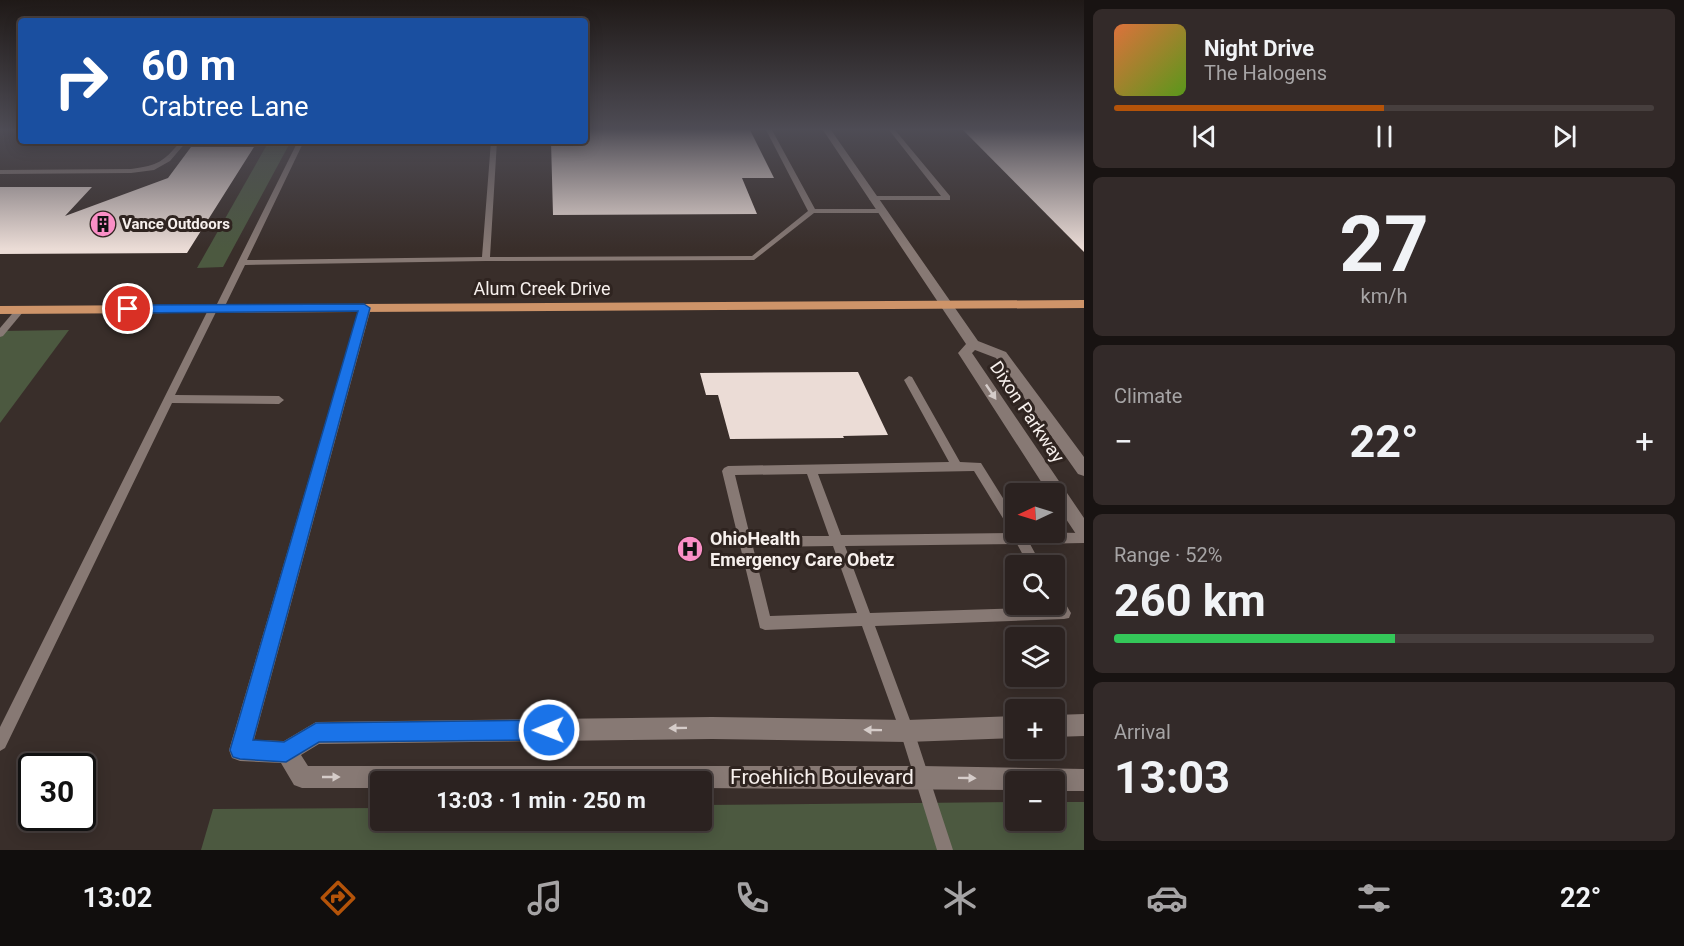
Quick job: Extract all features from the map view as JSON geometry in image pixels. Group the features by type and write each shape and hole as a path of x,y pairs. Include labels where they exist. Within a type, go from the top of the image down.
{"main road":[{"name":"Alum Creek Drive","path":"0,310 1084,304"}],"street":[{"path":"854,170 973,344"},
{"path":"364,308 240,750 286,752 316,733 712,728 906,731 1005,727"},
{"name":"Dixon Parkway","path":"1084,470 1001,355 973,344 965,353 1084,532"},
{"path":"1065,726 1084,725"},
{"name":"Froehlich Boulevard","path":"286,752 302,777 922,777 1084,780"}],"lane":[{"path":"0,172 141,170"},
{"path":"0,743 169,399 242,263 287,170"},
{"path":"486,260 492,170"},
{"path":"790,170 812,212"},
{"path":"873,198 947,198 924,170"},
{"path":"242,263 754,258 812,212 882,212"},
{"path":"0,334 20,310"},
{"path":"909,380 957,466"},
{"path":"169,399 279,400"},
{"path":"1005,512 977,466 728,471 765,623 1005,614"},
{"path":"811,469 906,731 945,850"},
{"path":"746,542 1005,535"},
{"path":"1065,537 1084,538"}],"green space":[{"path":"253,170 276,170 223,267 197,268"},
{"path":"69,330 0,423 0,331"},
{"path":"1005,802 1005,831 1065,831 1065,802 1084,802 1084,850 201,850 213,809 370,808 370,831 712,831 712,805"}],"building":[{"name":"Vance Outdoors","path":"174,170 240,170 187,253 0,254 0,187 92,187 65,216 168,178"},
{"path":"552,170 770,170 774,178 742,178 757,214 553,215"},
{"path":"1002,170 1084,170 1084,252"},
{"path":"858,372 888,435 843,436 844,438 730,439 718,395 706,395 700,373"}],"place":[{"name":"Vance Outdoors","path":"103,224"},
{"name":"OhioHealth Emergency Care Obetz","path":"690,549"}],"route":[{"path":"128,309 364,308 240,750 286,752 316,733 549,730"}]}
